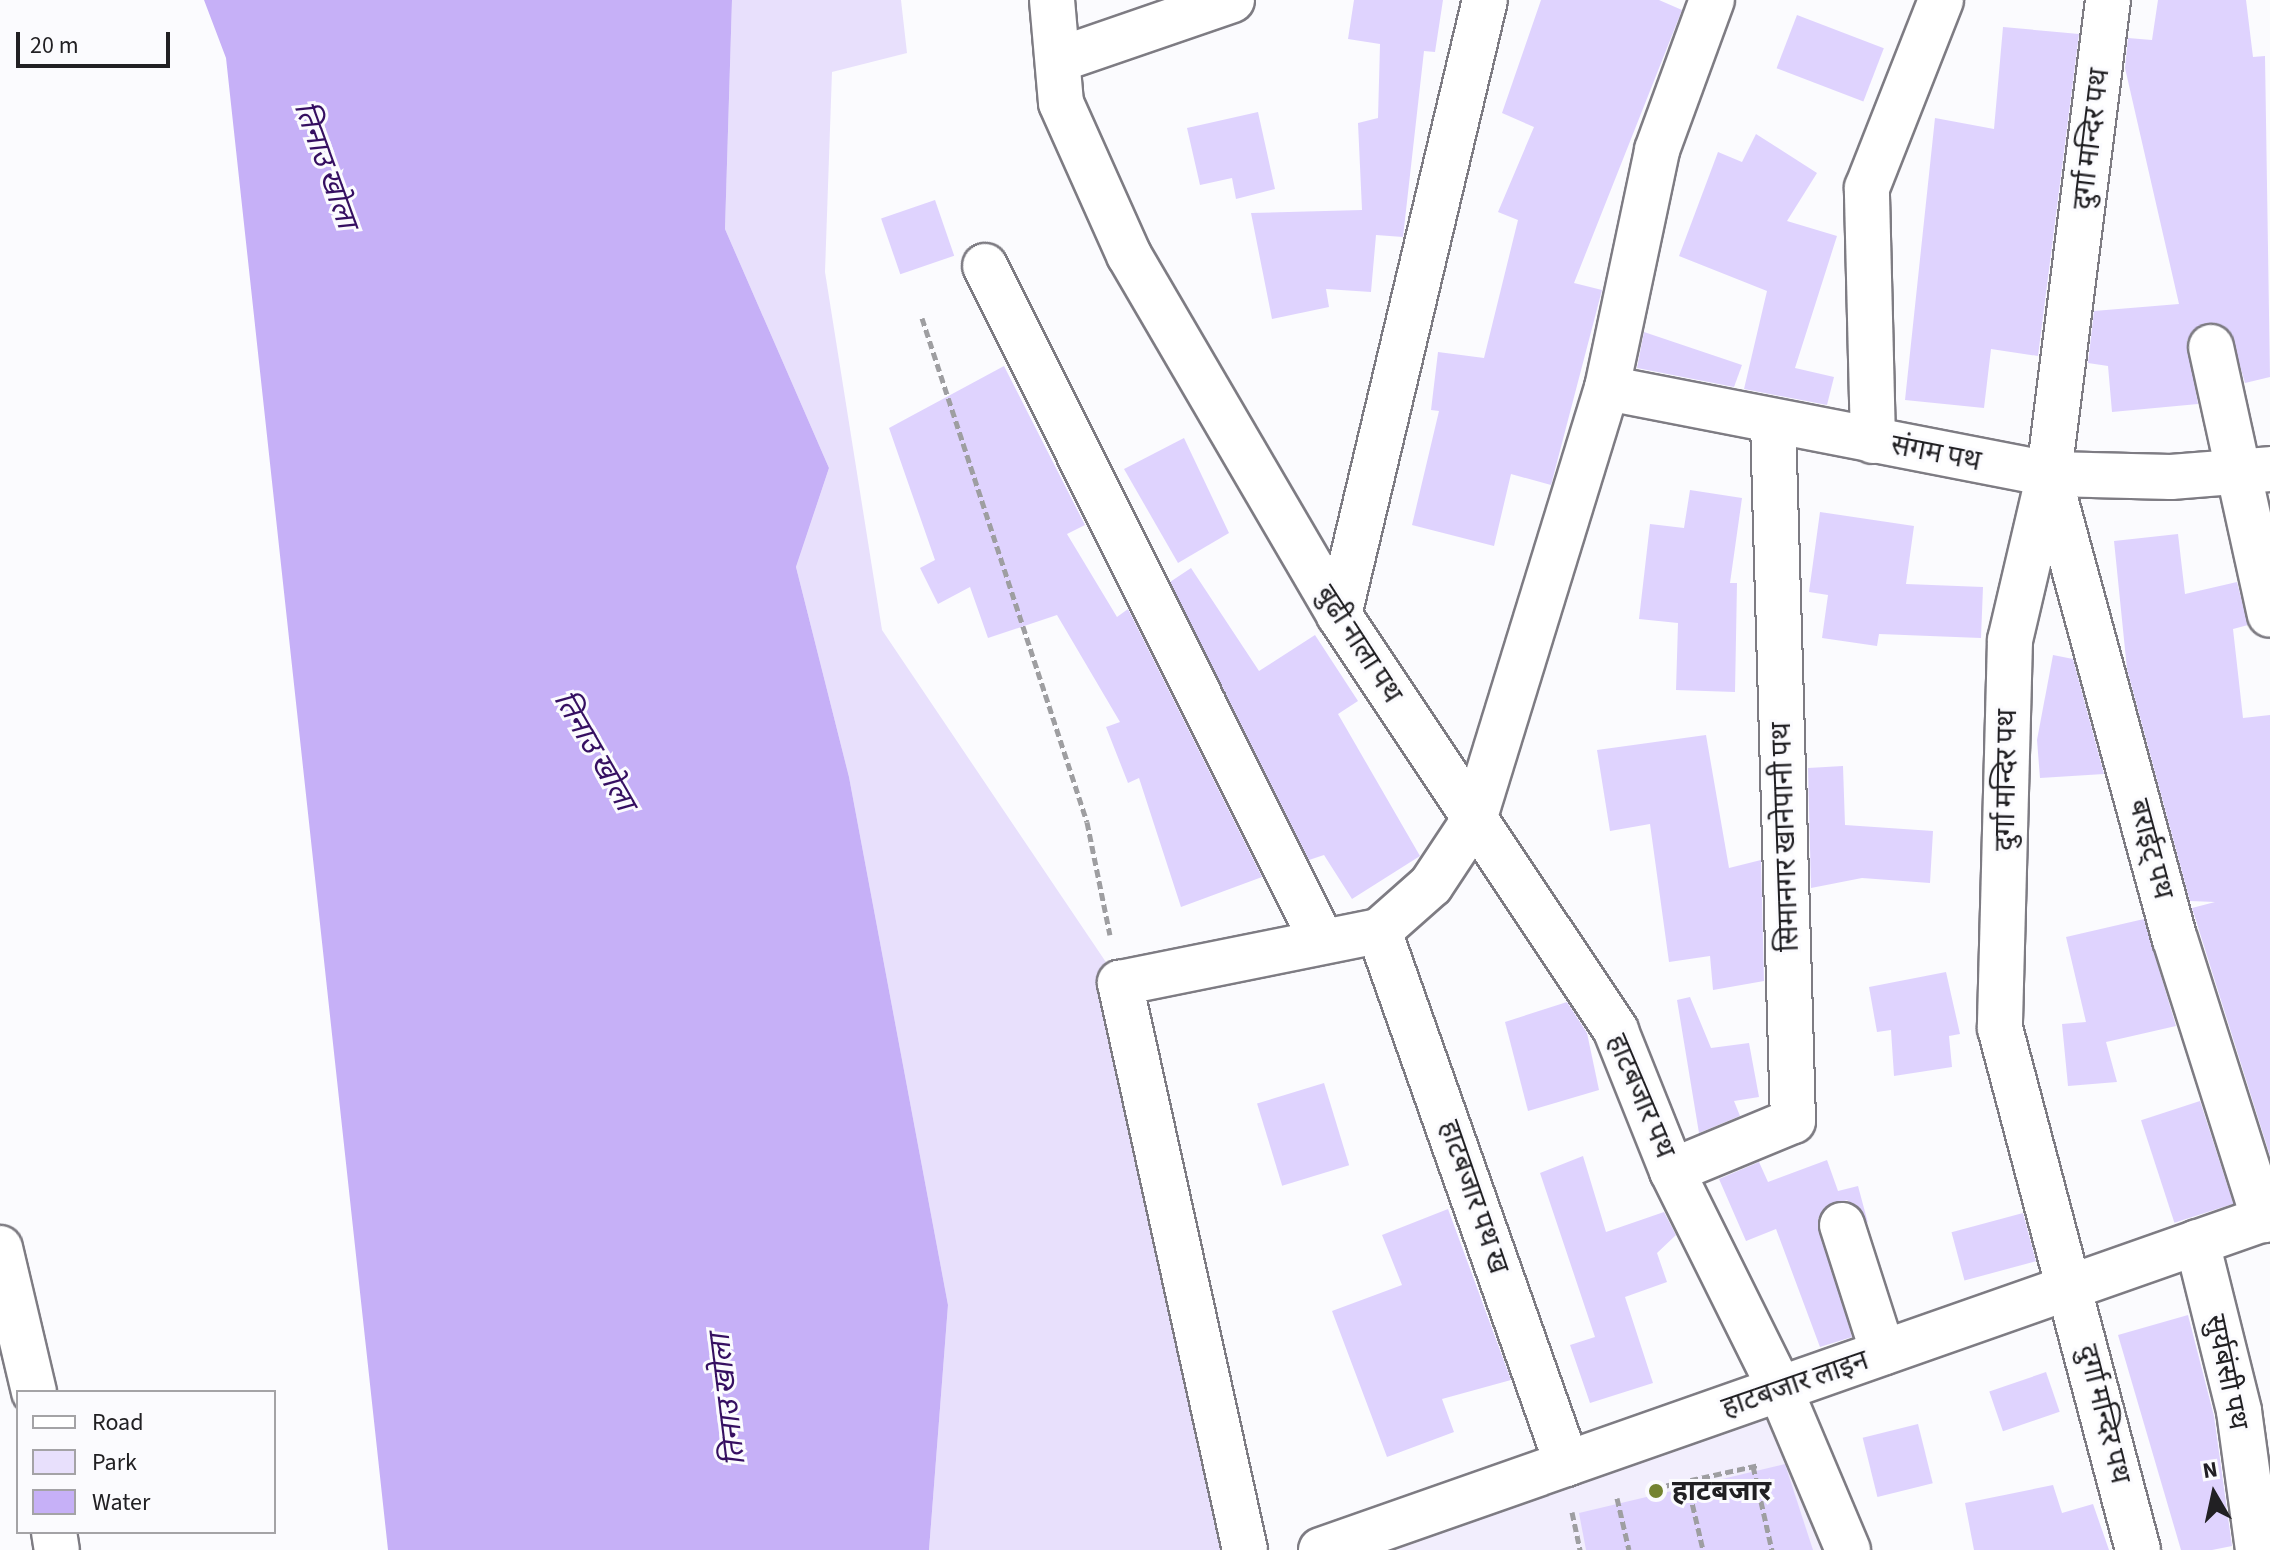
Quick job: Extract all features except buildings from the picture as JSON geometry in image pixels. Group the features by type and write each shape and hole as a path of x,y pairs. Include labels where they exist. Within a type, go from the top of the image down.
{"street":[{"name":"बुढी नाला पथ","path":"1052,0 1061,103 1129,255 1339,615 1474,820"},
{"path":"1058,60 1172,10 1232,0"},
{"path":"1339,615 1485,0"},
{"path":"1245,1550 1120,983 1321,939 1379,931 1431,885 1474,820 1607,388 1657,150 1712,0"},
{"path":"1873,441 1867,188 1941,0"},
{"name":"दुर्गा मन्दिर पथ","path":"2108,0 2049,474 2010,640 2000,1028 2072,1286 2138,1550"},
{"path":"985,266 1321,939"},
{"path":"2211,347 2254,472 2270,615"},
{"name":"संगम पथ","path":"1607,388 2049,474 2254,472"},
{"name":"सिमानगर खानेपानी पथ","path":"1672,1171 1793,1121 1773,421"},
{"name":"बराईट् पथ","path":"2049,474 2175,939 2267,1218"},
{"name":"हाटबजार पथ","path":"1474,820 1616,1031 1672,1171 1780,1389 1848,1550"},
{"name":"हाटबजार पथ ख","path":"1379,931 1576,1483"},
{"name":"हाटबजार लाइन","path":"1321,1550 1576,1483 1674,1426 2267,1218"},
{"path":"1842,1225 1883,1353"},
{"name":"सुर्यबंसी पथ","path":"2197,1242 2239,1411 2258,1550"},
{"path":"0,1248 34,1390"}],"path":[{"path":"922,318 1087,822 1120,983"},
{"path":"1674,1426 1703,1550"},
{"path":"1645,1490 1765,1464"},
{"path":"1753,1466 1772,1550"},
{"path":"1576,1483 1570,1505 1580,1550"},
{"path":"1601,1499 1631,1493"}],"shaded area":[{"name":"हाटबजार","path":"1780,1389 1848,1550 1365,1550"}],"green space":[{"path":"732,0 901,0 907,53 832,72 825,272 882,630 1120,983 1245,1550 929,1550 948,1305 849,777 796,567 829,468 725,229"}],"water":[{"name":"तिनाउ खोला","path":"204,0 732,0 725,229 829,468 796,567 849,777 948,1305 929,1550 388,1550 226,58"}],"place":[{"name":"हाटबजार","path":"1656,1491"}]}
